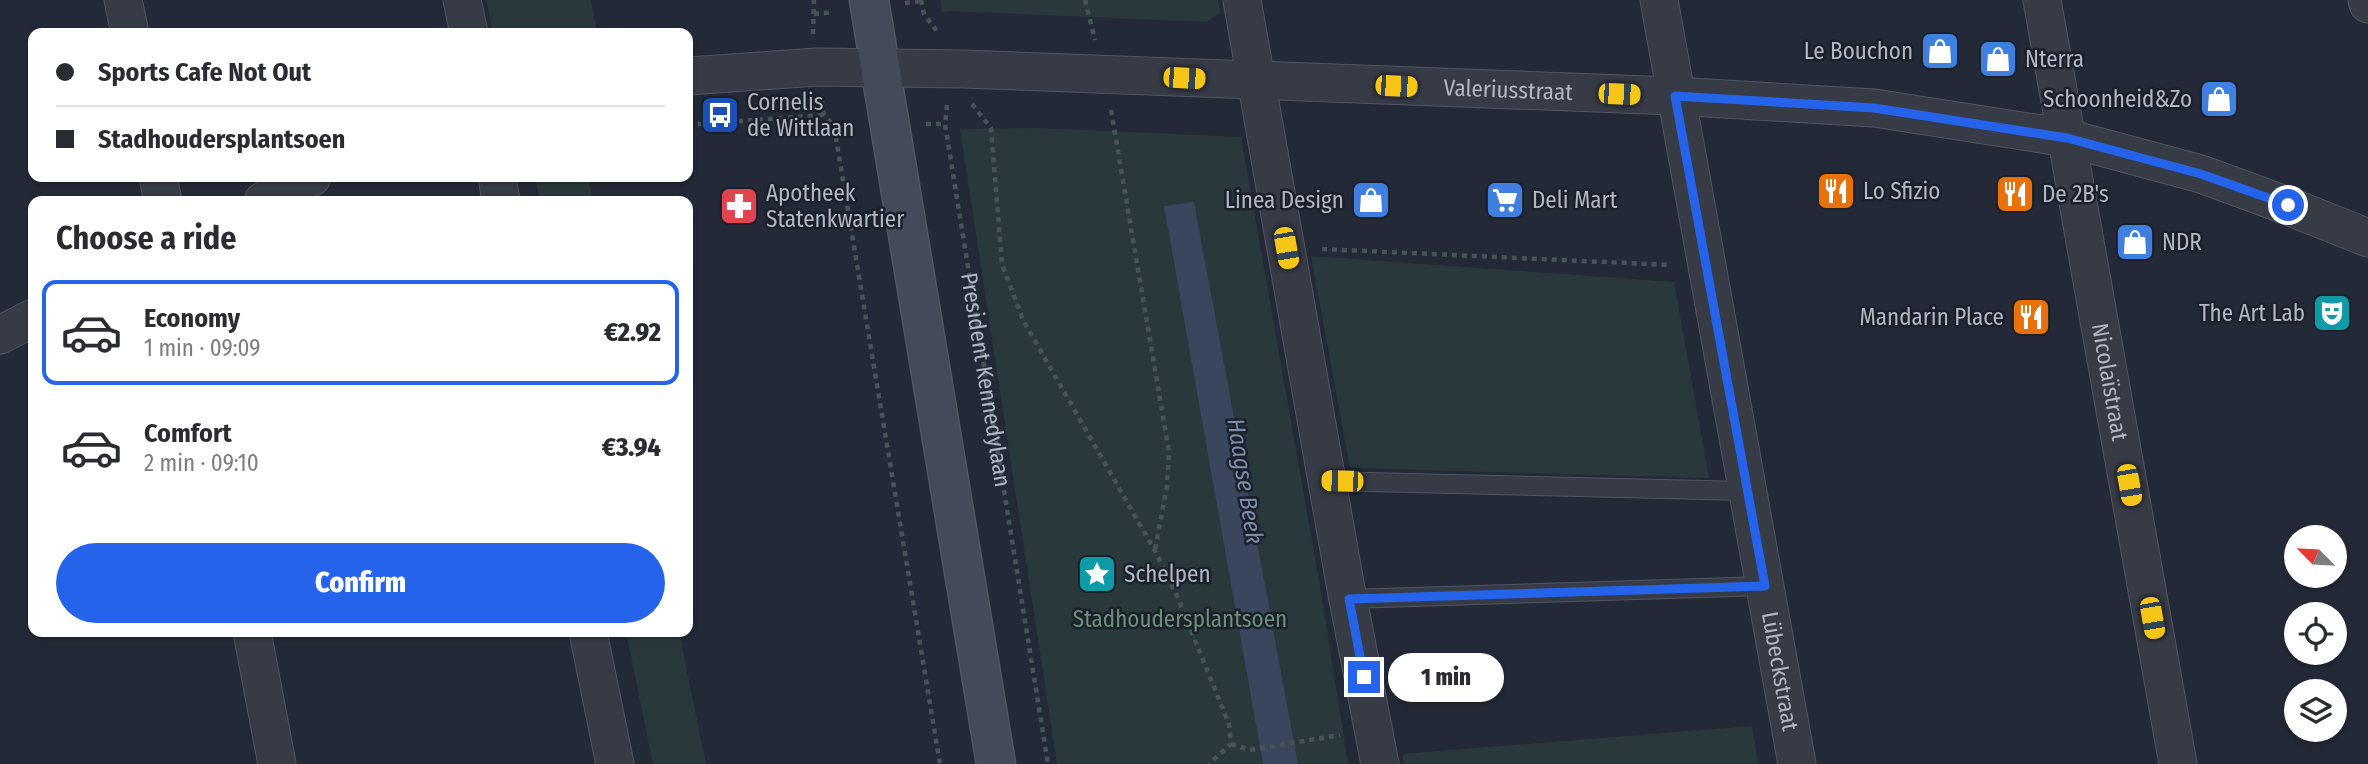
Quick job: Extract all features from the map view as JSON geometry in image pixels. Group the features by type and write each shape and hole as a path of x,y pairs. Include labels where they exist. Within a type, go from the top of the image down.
{"main road":[{"path":"869,0 996,764"}],"street":[{"path":"123,0 129,28"},
{"path":"462,0 468,28"},
{"path":"1242,0 1380,764"},
{"name":"Lübeckstraat","path":"1659,0 1797,764"},
{"name":"Nicolaïstraat","path":"2042,0 2178,764"},
{"name":"Valeriusstraat","path":"693,76 817,67 954,69 1675,96 1874,108 2067,138 2201,174 2288,205 2368,238"},
{"path":"273,196 302,182"},
{"path":"0,335 28,321"},
{"path":"252,637 277,764"},
{"path":"589,637 615,764"}],"lane":[{"path":"1327,481 1747,491"},
{"path":"1349,599 1765,586"}],"path":[{"path":"814,0 811,25 824,115 834,126 940,764"},
{"name":"President Kennedylaan","path":"921,0 924,14 939,35 954,69 945,124 1048,764"},
{"path":"954,69 969,100 991,128 1002,264 1023,320 1155,551 1206,665 1228,724 1231,744"},
{"path":"1104,75 1169,452 1167,486 1155,551"},
{"path":"693,125 824,115"},
{"path":"1286,248 1706,267"},
{"path":"1231,744 1251,750 1305,741"},
{"path":"1209,764 1231,744"}],"green space":[{"path":"486,0 591,0 596,28 492,28"},
{"path":"940,0 1218,0 1220,12 1207,22 942,12"},
{"name":"Stadhoudersplantsoen","path":"1037,128 1241,137 1321,592 1348,764 1057,764 960,129"},
{"path":"536,182 589,182 592,196 539,196"},
{"path":"1311,256 1674,282 1709,478 1350,468"},
{"path":"627,637 680,637 706,764 653,764"},
{"path":"1752,726 1758,764 1404,764 1402,754"}],"water":[{"name":"Haagse Beek","path":"1194,202 1298,764 1263,764 1164,206"}],"place":[{"name":"Le Bouchon","path":"1940,51"},
{"name":"Nterra","path":"1998,59"},
{"name":"Schoonheid&Zo","path":"2219,99"},
{"name":"Cornelis de Wittlaan","path":"720,115"},
{"name":"Lo Sfizio","path":"1836,191"},
{"name":"De 2B's","path":"2015,194"},
{"name":"Linea Design","path":"1371,200"},
{"name":"Deli Mart","path":"1505,200"},
{"name":"Apotheek Statenkwartier","path":"739,206"},
{"name":"NDR","path":"2135,242"},
{"name":"The Art Lab","path":"2332,313"},
{"name":"Mandarin Place","path":"2031,317"},
{"name":"Schelpen","path":"1097,574"}],"route":[{"path":"1364,677 1349,599 1765,586 1675,96 1874,108 2067,138 2201,174 2288,205"}]}
